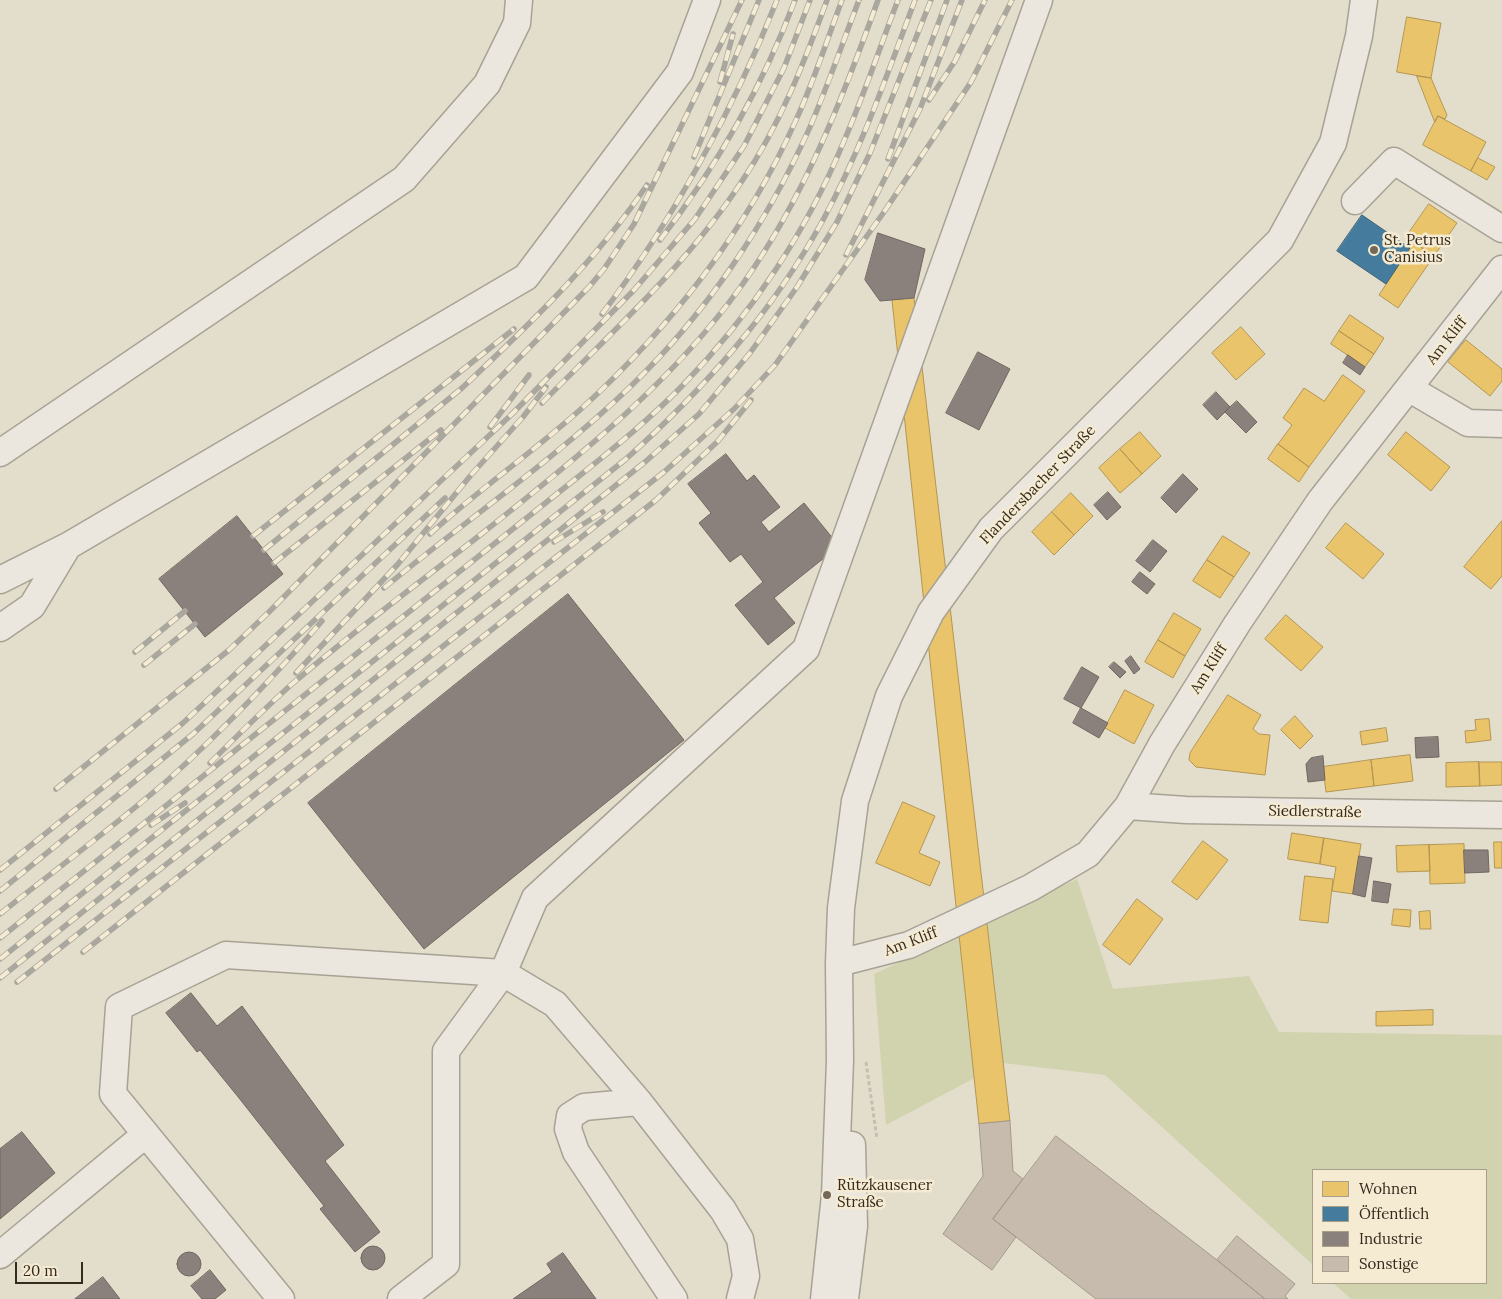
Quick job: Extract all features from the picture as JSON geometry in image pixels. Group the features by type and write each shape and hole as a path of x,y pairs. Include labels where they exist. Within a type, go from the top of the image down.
{"street":[{"path":"0,453 404,179 487,84 517,23 518,0"},
{"path":"0,580 68,546 526,278 680,72 708,0"},
{"path":"401,1299 446,1264 446,1051 503,973 536,898 806,649 1039,0"},
{"name":"Flandersbacher Straße","path":"824,1299 835,1195 840,1060 839,964 841,908 855,801 889,696 931,612 991,529 1280,240 1333,143 1359,36 1364,0"},
{"path":"1355,201 1394,161 1502,229"},
{"name":"Am Kliff","path":"839,964 909,945 1030,888 1088,854 1128,806 1162,744 1320,501 1410,389 1502,269"},
{"path":"1410,389 1468,423 1502,424"},
{"path":"0,628 32,606 68,546"},
{"name":"Siedlerstraße","path":"1128,806 1186,810 1502,815"},
{"path":"281,1299 113,1094 119,1007 226,956 503,973 555,1004 639,1102 723,1210 740,1239 746,1276 740,1299"},
{"name":"Flandersbacher Straße","path":"840,1060 851,1118 854,1175 854,1226 845,1299"},
{"path":"639,1102 584,1107 570,1116 568,1129 576,1152 674,1299"},
{"path":"0,1256 146,1134"}],"path":[{"path":"866,1055 867,1074 874,1104 878,1147"}],"green space":[{"path":"1077,879 1113,989 1249,976 1279,1032 1502,1035 1502,1299 1351,1299 1334,1284 1487,1284 1487,1169 1312,1169 1312,1264 1105,1075 1003,1063 886,1125 874,974"}],"building: Wohnen":[{"path":"1407,17 1441,23 1431,78 1397,72"},
{"path":"1417,76 1431,78 1447,115 1445,119 1438,116 1435,122"},
{"path":"1438,116 1486,142 1471,171 1423,145"},
{"path":"1478,158 1495,167 1487,180 1471,171"},
{"path":"1429,204 1457,223 1434,256 1406,237"},
{"path":"1410,240 1434,256 1398,308 1379,295 1410,248 1406,245"},
{"path":"914,298 1010,1121 979,1124 892,300"},
{"path":"1350,315 1384,338 1374,354 1339,331"},
{"path":"1241,327 1265,354 1236,380 1212,353"},
{"path":"1339,331 1374,354 1365,367 1331,344"},
{"path":"1466,340 1502,369 1502,381 1490,396 1448,362"},
{"path":"1343,375 1365,391 1309,467 1278,444 1292,425 1283,418 1304,388 1324,401"},
{"path":"1140,432 1161,456 1142,474 1120,449"},
{"path":"1406,432 1450,467 1431,491 1388,455"},
{"path":"1278,444 1309,467 1299,482 1268,459"},
{"path":"1120,449 1142,474 1120,493 1099,468"},
{"path":"1071,493 1093,516 1074,535 1052,512"},
{"path":"1052,512 1074,535 1054,555 1032,532"},
{"path":"1502,521 1502,576 1491,589 1464,567"},
{"path":"1346,523 1384,554 1363,579 1326,548"},
{"path":"1223,536 1250,553 1234,577 1207,560"},
{"path":"1207,560 1234,577 1220,598 1193,581"},
{"path":"1174,613 1201,629 1185,656 1158,640"},
{"path":"1286,615 1323,647 1301,671 1265,639"},
{"path":"1158,640 1185,656 1173,678 1145,662"},
{"path":"1125,690 1154,705 1134,744 1105,728"},
{"path":"1228,695 1261,715 1253,729 1259,734 1270,735 1265,775 1196,767 1189,760 1190,753"},
{"path":"1295,716 1313,736 1300,749 1281,730"},
{"path":"1489,719 1491,740 1466,743 1465,731 1476,730 1475,720"},
{"path":"1386,728 1388,741 1362,745 1360,732"},
{"path":"1410,755 1413,781 1374,786 1371,760"},
{"path":"1371,760 1374,786 1326,792 1323,767"},
{"path":"1479,762 1480,786 1446,787 1446,763"},
{"path":"1479,762 1502,762 1502,785 1480,786"},
{"path":"903,802 935,816 919,853 940,862 930,886 876,863"},
{"path":"1292,833 1324,838 1320,864 1288,859"},
{"path":"1324,838 1361,844 1353,894 1332,891 1336,867 1320,864"},
{"path":"1203,841 1228,860 1197,900 1172,882"},
{"path":"1494,842 1502,842 1502,868 1495,868"},
{"path":"1464,844 1465,883 1430,884 1429,845"},
{"path":"1429,845 1430,871 1397,872 1396,846"},
{"path":"1305,876 1333,879 1328,923 1300,920"},
{"path":"1137,899 1163,919 1130,965 1103,945"},
{"path":"1394,909 1411,910 1410,927 1392,925"},
{"path":"1430,911 1431,929 1420,929 1419,912"},
{"path":"1433,1010 1433,1025 1376,1026 1376,1012"}],"building: Öffentlich":[{"name":"St. Petrus Canisius","path":"1362,215 1410,248 1386,284 1337,251"}],"building: Industrie":[{"path":"878,233 925,249 914,298 880,301 865,280"},
{"path":"978,352 1010,369 979,430 946,413"},
{"path":"1348,355 1365,367 1360,375 1343,363"},
{"path":"1216,392 1230,407 1217,420 1203,405"},
{"path":"1237,401 1257,422 1246,433 1225,412"},
{"path":"726,454 747,481 754,475 780,507 761,522 769,532 804,503 839,546 774,598 795,623 768,645 735,605 763,582 741,554 730,562 699,523 711,513 688,484"},
{"path":"1183,474 1198,489 1176,513 1161,498"},
{"path":"1108,492 1121,507 1107,520 1094,505"},
{"path":"237,516 283,574 205,637 159,579"},
{"path":"1153,540 1167,551 1150,572 1136,561"},
{"path":"1140,572 1155,584 1147,594 1132,582"},
{"path":"568,594 684,740 424,949 308,803"},
{"path":"1131,656 1140,669 1134,674 1125,661"},
{"path":"1114,662 1126,672 1120,678 1109,667"},
{"path":"1082,667 1099,677 1081,708 1064,699"},
{"path":"1081,708 1108,723 1099,738 1073,723"},
{"path":"1438,737 1439,757 1416,758 1415,738"},
{"path":"1323,756 1325,780 1308,782 1306,764 1311,758"},
{"path":"1464,850 1488,850 1489,872 1465,873"},
{"path":"1359,856 1372,858 1365,897 1353,894"},
{"path":"1374,881 1391,884 1388,903 1372,901"},
{"path":"191,993 217,1026 242,1006 344,1145 325,1161 380,1232 355,1252 320,1209 324,1206 239,1098 200,1050 197,1052 166,1013"},
{"path":"22,1132 55,1173 0,1219 0,1149"},
{"path":"373,1246 382,1249 385,1258 382,1267 373,1270 364,1267 361,1258 364,1249"},
{"path":"189,1252 198,1255 201,1264 198,1273 189,1276 180,1273 177,1264 180,1255"},
{"path":"563,1253 596,1299 513,1299 552,1272 547,1264"},
{"path":"210,1270 226,1290 215,1299 202,1299 191,1286"},
{"path":"103,1277 120,1299 75,1299"}],"building: Sonstige":[{"path":"1010,1121 1013,1171 1023,1179 993,1219 1016,1237 992,1270 943,1234 983,1176 979,1124"},
{"path":"1056,1136 1265,1299 1096,1299 1016,1237 993,1219"},
{"path":"1237,1236 1295,1284 1285,1296 1288,1299 1265,1299 1217,1260"}],"railway":[{"path":"56,789 229,650 269,612 589,287 604,269 634,224 742,0"},
{"path":"694,157 759,0"},
{"path":"602,314 653,242 700,163 742,81 777,0"},
{"path":"660,240 719,155 753,95 795,0"},
{"path":"0,870 183,723 511,415 634,290 695,219 744,146 784,68 810,0"},
{"path":"542,403 648,297 697,241 742,181 780,116 827,0"},
{"path":"430,534 581,409 614,378 675,311 704,275 730,238 776,161 809,90 842,0"},
{"path":"384,588 571,440 630,387 684,329 732,266 754,232 793,163 810,127 859,0"},
{"path":"210,763 271,703 315,664 554,476 622,418 685,355 742,285 784,218 820,147 878,0"},
{"path":"0,938 591,466 645,421 683,385 732,330 754,301 795,239 813,207 851,124 898,0"},
{"path":"0,959 626,459 683,405 735,348 759,318 782,287 823,220 837,194 861,139 884,84 915,0"},
{"path":"0,978 645,462 699,414 750,353 797,287 837,222 870,153 931,0"},
{"path":"888,159 947,0"},
{"path":"846,255 920,109 962,0"},
{"path":"929,100 955,61 985,0"},
{"path":"17,982 664,472 734,409 775,365 884,212 971,82 1012,0"},
{"path":"720,82 733,34"},
{"path":"264,550 462,388 487,365 560,292 606,240 647,185"},
{"path":"253,536 514,329"},
{"path":"490,427 529,375"},
{"path":"296,673 398,564 471,475 523,417 546,387"},
{"path":"83,952 656,500 718,441 751,400"},
{"path":"274,563 441,430"},
{"path":"0,891 193,734 445,498"},
{"path":"554,542 603,512"},
{"path":"135,652 185,611"},
{"path":"0,914 107,831 169,779 248,702 322,621"},
{"path":"144,665 195,624"},
{"path":"151,825 185,803"}],"place":[{"name":"St. Petrus Canisius","path":"1374,250"},
{"name":"Rützkausener Straße","path":"827,1195"}]}
